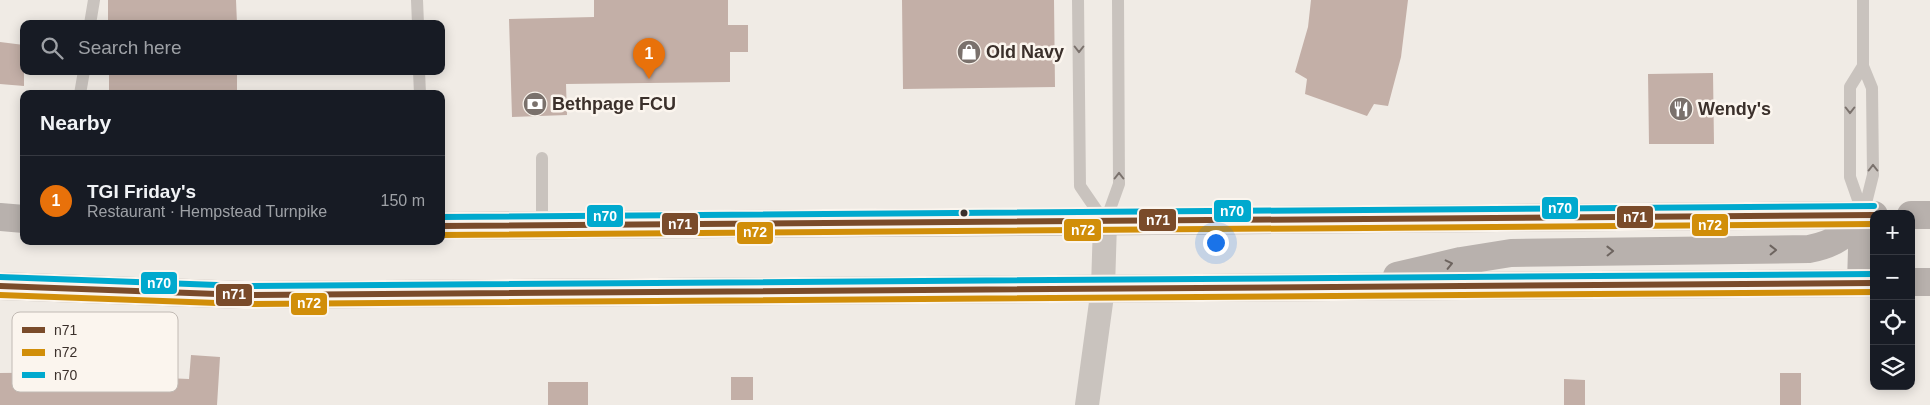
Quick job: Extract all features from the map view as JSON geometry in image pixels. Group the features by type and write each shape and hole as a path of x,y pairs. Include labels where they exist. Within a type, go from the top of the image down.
{"main road":[{"path":"445,226 1105,223 1869,215"},
{"path":"0,286 244,296 1867,283 1869,215"},
{"path":"1350,287 1461,261 1511,253 1808,249 1824,247 1845,235 1869,215"},
{"path":"1915,215 1930,215"},
{"path":"0,217 20,219"},
{"path":"1915,282 1930,282"}],"street":[{"path":"1087,405 1103,288 1105,223"}],"lane":[{"path":"91,20 94,0"},
{"path":"417,0 418,20"},
{"path":"1078,0 1080,186 1105,223"},
{"path":"1105,223 1119,184 1118,0"},
{"path":"1864,0 1864,66 1872,88 1873,175 1869,215"},
{"path":"1864,66 1850,87 1850,177 1869,215"},
{"path":"81,90 83,75"},
{"path":"419,75 420,90"},
{"path":"542,158 542,226"}],"building":[{"path":"108,0 236,0 237,20 108,20"},
{"path":"594,0 728,0 728,25 748,25 748,52 730,52 730,82 566,84 567,115 512,117 509,19 594,17"},
{"path":"902,0 1054,0 1055,87 903,89"},
{"path":"1311,0 1408,0 1401,57 1388,106 1374,104 1367,116 1305,94 1307,79 1295,72 1308,27"},
{"path":"0,42 20,44 20,75 24,75 24,86 0,84"},
{"name":"Wendy's","path":"1713,73 1714,144 1649,144 1648,74"},
{"path":"109,75 237,75 237,90 109,90"},
{"path":"191,355 220,357 217,405 0,405 0,373 12,373 12,392 178,392 178,379 189,379"},
{"path":"1780,373 1801,373 1801,405 1780,405"},
{"path":"731,377 753,377 753,400 731,400"},
{"path":"1564,379 1585,380 1585,405 1564,405"},
{"path":"548,382 588,382 588,405 548,405"}],"transit line":[{"name":"n70","path":"445,217 1874,206"},
{"name":"n71","path":"445,226 1870,215"},
{"name":"n72","path":"445,235 1870,224"},
{"name":"n70","path":"0,277 244,286 1870,274"},
{"name":"n71","path":"0,286 244,295 1870,283"},
{"name":"n72","path":"0,295 244,304 1870,292"}],"place":[{"name":"Old Navy","path":"969,52"},
{"name":"TGI Friday's","path":"649,79"},
{"name":"Bethpage FCU","path":"535,104"},
{"name":"Wendy's","path":"1681,109"}]}
